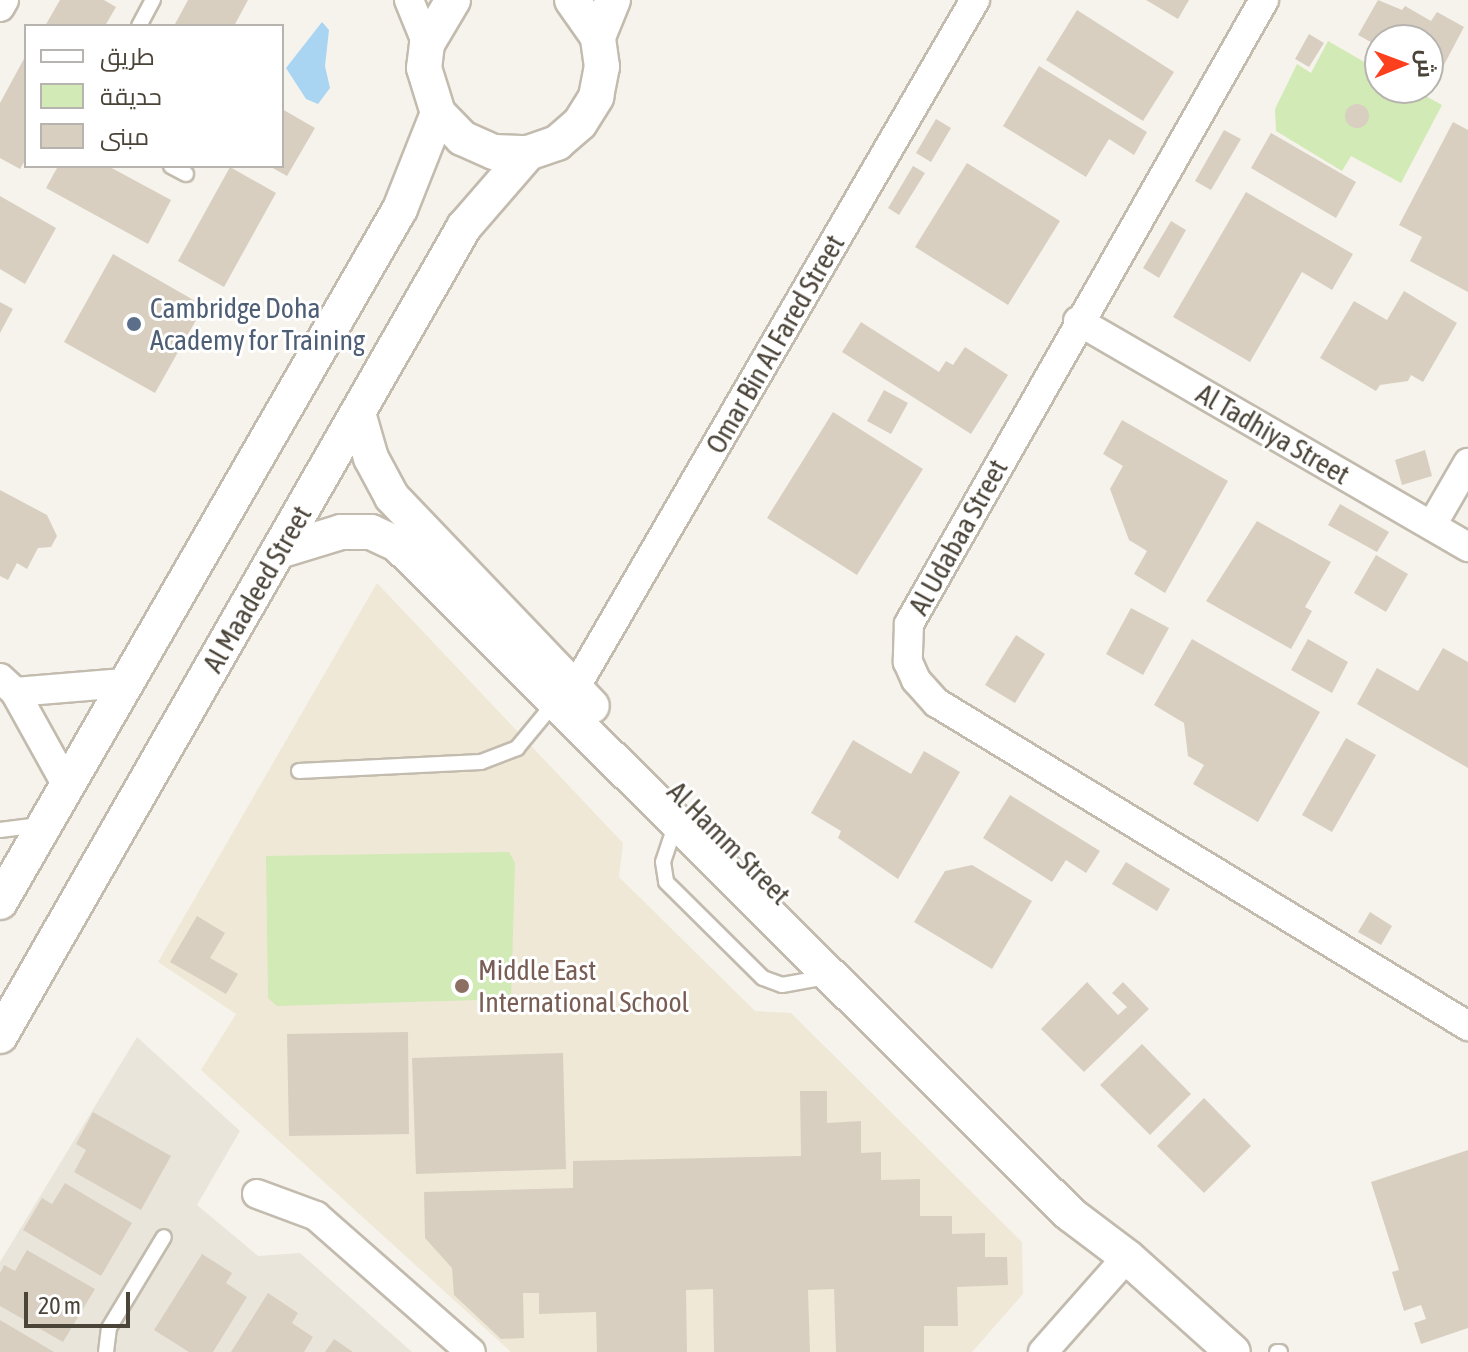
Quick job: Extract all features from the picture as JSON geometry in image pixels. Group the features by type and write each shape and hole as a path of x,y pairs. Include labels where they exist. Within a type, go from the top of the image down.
{"street":[{"path":"0,7 4,0"},
{"path":"409,0 427,44"},
{"path":"453,0 427,44 424,68 438,113 472,143 494,152 528,153 569,133 596,97 602,67 598,37 572,0"},
{"path":"598,37 613,0"},
{"name":"Omar Bin Al Fared Street","path":"565,695 975,0"},
{"name":"Al Udabaa Street","path":"1264,0 1078,321 909,624 908,662 916,680 937,703 1468,1026"},
{"path":"0,902 400,209 438,113"},
{"name":"Al Maadeed Street","path":"0,1036 464,227 528,153"},
{"name":"Al Tadhiya Street","path":"1078,321 1468,547"},
{"name":"Al Hamm Street","path":"358,413 371,458 392,497 676,823 1070,1214 1127,1257 1233,1352"},
{"path":"1432,525 1468,463"},
{"name":"Al Hamm Street","path":"279,551 341,532 371,532 397,544 565,695 1090,1207 1127,1257"},
{"path":"67,786 8,685 124,683"},
{"path":"257,1194 316,1216 471,1352"},
{"path":"1043,1352 1127,1257"}],"lane":[{"path":"140,24 153,0"},
{"path":"175,168 186,174"},
{"path":"299,771 481,762 517,748 565,695"},
{"path":"676,823 663,862 666,882 752,968 782,985 831,976"},
{"path":"0,830 44,825"},
{"path":"106,1352 109,1328 164,1237"}],"shaded area":[{"name":"Middle East International School","path":"377,583 623,843 619,877 755,1011 791,1013 1022,1242 1023,1294 972,1352 511,1352 201,1070 236,1014 158,962"},
{"path":"137,1037 240,1131 197,1205 258,1256 300,1253 412,1352 0,1352 0,1262"}],"green space":[{"path":"1328,41 1364,62 1364,104 1442,105 1401,183 1351,156 1342,171 1276,131 1275,109 1297,64 1311,73"},
{"path":"509,852 515,863 511,999 277,1006 268,998 266,856"}],"water":[{"path":"322,22 329,30 325,66 330,88 318,104 306,99 286,68"}],"building":[{"path":"60,0 104,0 116,7 106,24 46,24"},
{"path":"188,0 248,0 235,24 175,24"},
{"path":"1146,0 1189,0 1178,19"},
{"path":"1378,0 1402,10 1405,6 1431,21 1437,12 1464,27 1444,65 1444,24 1364,24"},
{"path":"1077,10 1174,72 1143,121 1046,60"},
{"path":"1364,24 1364,38 1358,35"},
{"path":"1309,34 1324,43 1309,67 1295,59"},
{"path":"24,59 24,162 20,169 0,158 0,103"},
{"path":"1039,66 1147,132 1134,155 1109,139 1086,177 1003,126"},
{"path":"1357,104 1365,108 1369,116 1365,124 1357,128 1349,124 1345,116 1349,108"},
{"path":"284,110 315,128 287,176 273,168 284,168"},
{"path":"936,119 951,128 931,162 916,153"},
{"path":"1453,122 1468,130 1468,292 1410,261 1422,237 1399,225"},
{"path":"1224,130 1241,139 1211,190 1195,181"},
{"path":"1271,133 1356,182 1336,218 1251,168"},
{"path":"967,163 1060,221 1008,305 915,247"},
{"path":"913,166 925,173 899,215 888,208"},
{"path":"57,168 112,168 171,200 148,244 46,188"},
{"path":"229,168 276,193 224,287 178,261"},
{"path":"1246,192 1353,254 1332,290 1302,272 1250,362 1173,317"},
{"path":"0,196 56,228 25,284 0,269"},
{"path":"1171,221 1186,230 1159,278 1143,268"},
{"name":"Cambridge Doha Academy for Training","path":"113,254 204,306 155,393 64,342"},
{"path":"1404,291 1457,323 1423,382 1411,375 1408,381 1380,385 1376,391 1320,358 1354,301 1387,320"},
{"path":"0,302 13,309 0,333"},
{"path":"861,322 939,372 946,361 953,365 965,347 1008,375 971,434 842,352"},
{"path":"884,390 908,403 891,434 867,421"},
{"path":"833,412 923,469 857,575 767,518"},
{"path":"1122,420 1228,481 1165,593 1134,574 1147,551 1129,540 1110,489 1123,466 1103,454"},
{"path":"1425,450 1432,476 1402,485 1395,460"},
{"path":"0,490 47,515 57,536 51,547 38,548 27,569 17,563 8,580 0,576"},
{"path":"1340,504 1389,532 1377,552 1328,525"},
{"path":"1257,521 1331,562 1305,607 1312,611 1291,649 1206,601"},
{"path":"1376,555 1408,574 1386,612 1354,593"},
{"path":"1131,608 1169,628 1143,675 1106,654"},
{"path":"1016,635 1045,654 1015,703 985,685"},
{"path":"1192,639 1320,712 1258,822 1193,784 1204,765 1188,756 1184,723 1154,705"},
{"path":"1308,639 1348,662 1332,693 1291,670"},
{"path":"1443,648 1468,662 1468,768 1357,704 1377,668 1418,691"},
{"path":"1346,738 1376,755 1332,832 1302,815"},
{"path":"853,740 911,774 924,751 960,772 898,879 838,838 841,831 811,813"},
{"path":"1010,795 1100,851 1086,873 1066,860 1052,882 983,838"},
{"path":"1126,862 1170,889 1157,911 1112,884"},
{"path":"972,865 1032,901 992,969 914,922 945,871"},
{"path":"1370,912 1392,926 1381,945 1358,932"},
{"path":"197,916 225,933 210,958 238,974 226,994 170,962"},
{"path":"1087,982 1118,1015 1127,1007 1112,993 1123,982 1149,1009 1084,1072 1041,1029"},
{"path":"408,1032 409,1134 289,1136 287,1034"},
{"path":"1142,1044 1191,1094 1150,1135 1100,1085"},
{"path":"563,1053 566,1169 416,1174 412,1058"},
{"path":"800,1091 827,1091 827,1123 861,1121 861,1153 881,1152 881,1180 920,1179 920,1216 952,1216 952,1234 985,1233 985,1257 1007,1257 1008,1285 957,1287 958,1326 924,1326 924,1352 836,1352 834,1289 808,1290 810,1352 714,1352 713,1289 686,1290 687,1352 597,1352 596,1312 539,1314 539,1293 523,1293 524,1338 501,1339 454,1295 452,1268 425,1238 424,1192 573,1188 573,1161 801,1156"},
{"path":"1204,1098 1251,1146 1204,1193 1157,1146"},
{"path":"93,1112 171,1156 141,1210 74,1172 86,1150 76,1144"},
{"path":"1468,1150 1468,1328 1421,1344 1414,1323 1426,1319 1421,1305 1404,1311 1392,1272 1399,1270 1371,1182"},
{"path":"65,1183 132,1223 101,1276 23,1230 42,1198 52,1204"},
{"path":"27,1250 95,1289 63,1342 0,1306 0,1273 4,1265 15,1271"},
{"path":"202,1254 232,1273 226,1283 247,1297 213,1352 189,1352 154,1330"},
{"path":"268,1293 298,1313 292,1323 313,1337 304,1352 231,1352"},
{"path":"0,1320 54,1352 0,1352"},
{"path":"334,1339 353,1352 325,1352"}],"place":[{"name":"Cambridge Doha Academy for Training","path":"134,324"},
{"name":"Middle East International School","path":"462,986"}]}
